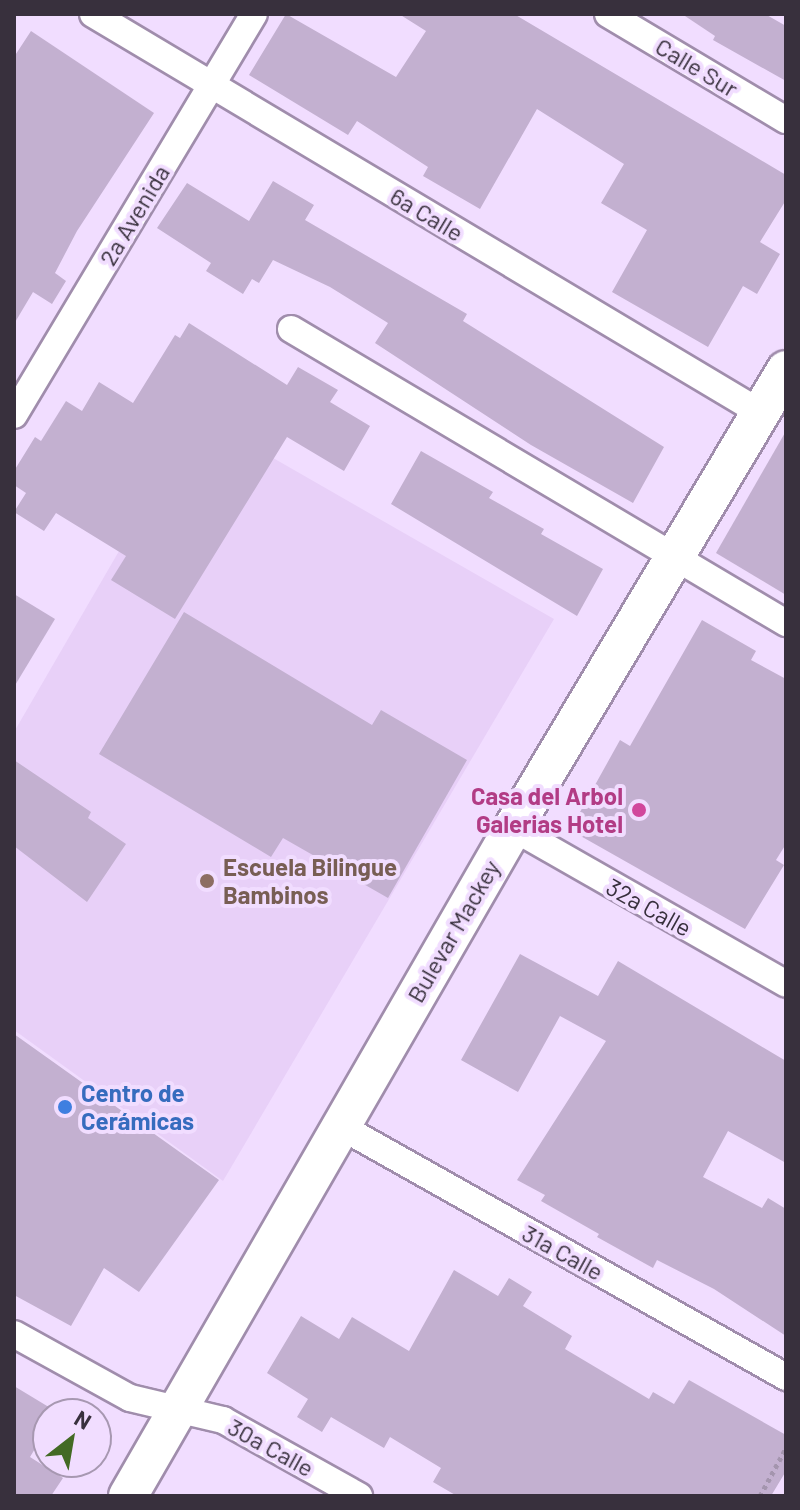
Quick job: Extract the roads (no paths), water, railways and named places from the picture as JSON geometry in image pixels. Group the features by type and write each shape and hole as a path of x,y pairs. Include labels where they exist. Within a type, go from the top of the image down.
{"main road":[{"name":"Bulevar Mackey","path":"128,1496 513,828 786,370"}],"street":[{"name":"6a Calle","path":"93,14 761,413"},
{"name":"2a Avenida","path":"14,415 254,14"},
{"name":"Calle Sur","path":"608,14 786,120"},
{"path":"291,329 786,623"},
{"name":"32a Calle","path":"513,828 786,984"},
{"name":"31a Calle","path":"340,1126 786,1377"},
{"name":"30a Calle","path":"14,1334 130,1398 178,1412 223,1420 359,1496"}],"place":[{"name":"Casa del Arbol Galerias Hotel","path":"639,810"},
{"name":"Escuela Bilingue Bambinos","path":"207,881"},
{"name":"Centro de Cerámicas","path":"65,1107"}]}
